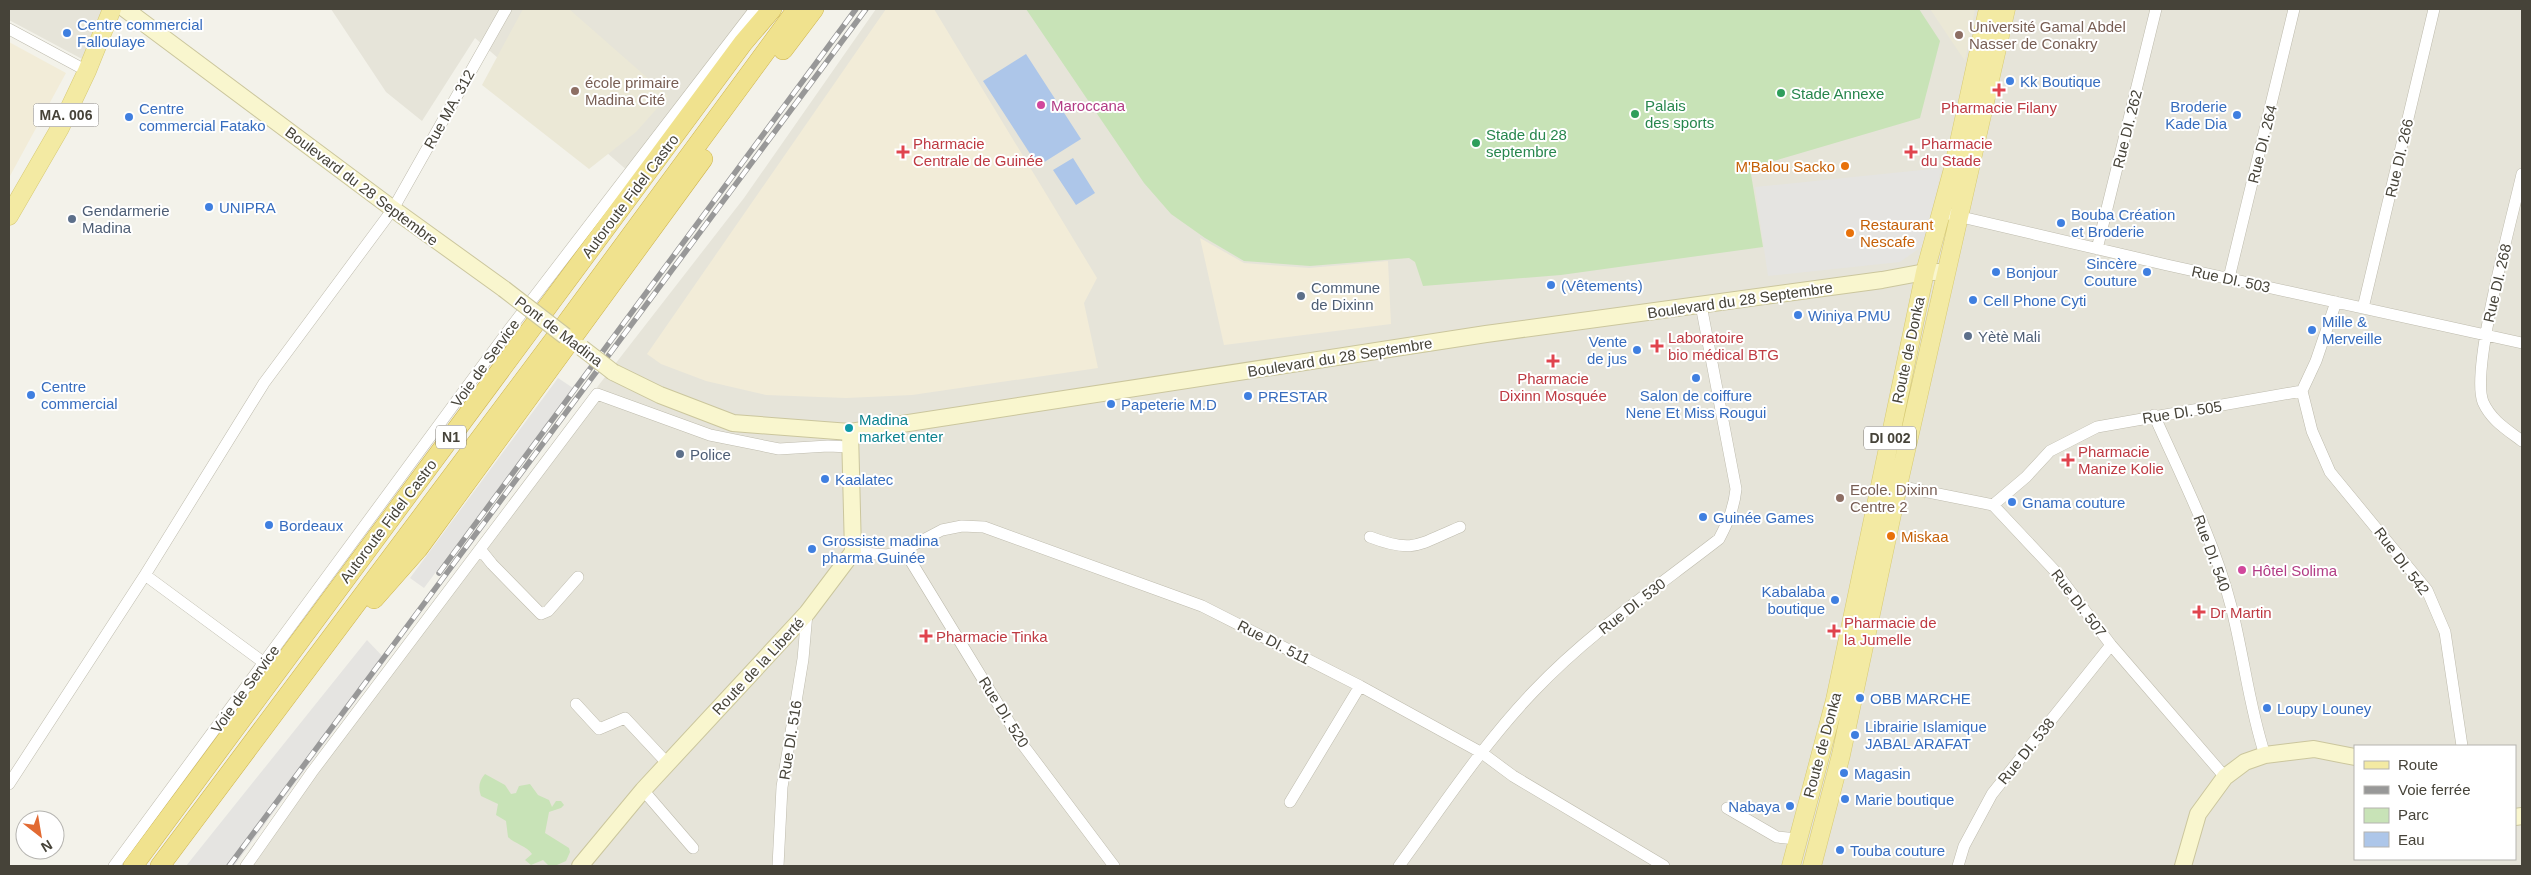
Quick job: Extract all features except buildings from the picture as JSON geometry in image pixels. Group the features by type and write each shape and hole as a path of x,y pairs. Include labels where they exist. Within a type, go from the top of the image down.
{"highway":[{"name":"Autoroute Fidel Castro","path":"133,866 732,59 772,9"},
{"name":"Autoroute Fidel Castro","path":"160,866 556,337 797,9"},
{"path":"289,693 418,549 573,342 759,81 814,9"}],"main road":[{"name":"MA. 006","path":"9,216 60,128 88,71 112,9"},
{"name":"Boulevard du 28 Septembre","path":"125,9 504,290"},
{"name":"Route de Donka","path":"1791,866 1835,700 1925,272 1954,164 1988,9"},
{"name":"Route de Donka","path":"1812,866 1841,755 1898,486 2006,9"},
{"name":"Boulevard du 28 Septembre","path":"733,422 850,440 1486,334 1701,306 1925,272 1946,272"},
{"name":"Pont de Madina","path":"504,290 613,372 660,395 733,422"},
{"path":"850,440 853,552"},
{"name":"Route de la Liberté","path":"580,866 643,790 807,614 853,552"},
{"path":"2183,866 2198,814 2225,777 2245,762 2265,755 2314,749 2354,757"}],"street":[{"name":"Rue MA. 312","path":"9,784 145,575 264,383 393,209 504,9"},
{"name":"Voie de Service","path":"114,866 508,331 756,9"},
{"name":"Rue DI. 262","path":"2097,249 2156,9"},
{"name":"Rue DI. 264","path":"2229,278 2294,9"},
{"name":"Rue DI. 266","path":"2363,308 2434,9"},
{"path":"9,29 88,71"},
{"name":"Rue DI. 268","path":"2522,174 2485,335 2482,399 2491,417 2522,441"},
{"name":"Rue DI. 503","path":"1940,212 2097,249 2522,343"},
{"path":"2302,392 2316,361 2336,302"},
{"name":"Rue DI. 530","path":"1400,866 1482,753 1534,691 1615,617 1719,540 1734,507 1736,489 1701,306"},
{"name":"Rue DI. 505","path":"1993,505 2026,477 2050,451 2097,427 2154,415 2302,392"},
{"name":"Rue DI. 542","path":"2302,392 2312,431 2330,472 2428,590 2445,632 2462,745"},
{"path":"246,866 312,772 597,394 710,435 779,449 828,446 850,440"},
{"name":"Rue DI. 540","path":"2154,415 2216,556 2231,607 2256,727 2265,755"},
{"path":"1898,486 1993,505"},
{"name":"Rue DI. 507","path":"1993,505 2055,571 2111,646 2225,777"},
{"name":"Rue DI. 511","path":"853,552 886,555 904,550 942,530 962,526 984,527 1202,606 1360,686 1482,753 1513,776 1664,866"},
{"path":"1370,537 1392,545 1411,548 1460,527"},
{"path":"480,549 492,564 541,614 548,611 578,577"},
{"name":"Rue DI. 520","path":"904,550 1023,745 1114,866"},
{"path":"145,575 263,662"},
{"name":"Rue DI. 516","path":"778,866 782,787 803,659 807,614"},
{"name":"Rue DI. 538","path":"1958,866 1964,846 1992,794 2111,646"},
{"path":"1290,802 1360,686"},
{"path":"576,704 599,729 625,718 668,764"},
{"path":"643,790 693,848"},
{"path":"1727,808 1777,837 1797,839"}],"shaded area":[{"path":"9,9 119,9 97,67 9,20"},
{"path":"331,9 752,9 629,172 475,38 422,121 386,92"},
{"name":"école primaire Madina Cité","path":"523,9 569,9 668,96 636,132 589,169 482,85"},
{"path":"876,9 2522,9 2522,866 239,866 560,435 744,198"},
{"name":"Pharmacie Centrale de Guinée","path":"886,9 934,9 1097,278 1084,303 1098,368 912,395 846,398 766,395 706,381 661,364 647,354"},
{"name":"Université Gamal Abdel Nasser de Conakry","path":"1930,9 1975,9 1965,61"},
{"path":"9,42 66,73 10,176 9,175"},
{"path":"1941,168 1927,243 1900,262 1768,276 1755,187"},
{"name":"Commune de Dixinn","path":"1200,238 1244,263 1309,268 1388,261 1391,324 1224,345"},
{"path":"558,378 573,388 424,588 410,578"},
{"path":"367,640 386,660 234,866 186,866"}],"green space":[{"name":"Stade du 28 septembre","path":"1026,9 1919,9 1940,41 1920,118 1750,168 1763,247 1561,275 1423,286 1415,262 1409,258 1310,266 1244,261 1205,238 1171,214 1144,183"},
{"path":"485,774 505,785 511,794 516,793 519,786 530,784 538,795 549,800 552,807 556,801 561,801 564,805 561,808 549,812 545,833 569,848 570,852 566,861 557,865 548,865 543,860 531,865 525,860 532,854 508,837 506,821 496,815 498,804 481,796 480,784"}],"water":[{"path":"1026,54 1081,139 1038,166 983,81"},
{"path":"1073,158 1095,193 1076,205 1053,170"}],"railway":[{"path":"439,573 856,9"},
{"path":"229,866 866,9"}],"place":[{"name":"Centre commercial Falloulaye","path":"67,33"},
{"name":"Université Gamal Abdel Nasser de Conakry","path":"1959,35"},
{"name":"Kk Boutique","path":"2010,81"},
{"name":"Pharmacie Filany","path":"1999,90"},
{"name":"école primaire Madina Cité","path":"575,91"},
{"name":"Stade Annexe","path":"1781,93"},
{"name":"Maroccana","path":"1041,105"},
{"name":"Palais des sports","path":"1635,114"},
{"name":"Broderie Kade Dia","path":"2237,115"},
{"name":"Centre commercial Fatako","path":"129,117"},
{"name":"Stade du 28 septembre","path":"1476,143"},
{"name":"Pharmacie Centrale de Guinée","path":"903,152"},
{"name":"Pharmacie du Stade","path":"1911,152"},
{"name":"M'Balou Sacko","path":"1845,166"},
{"name":"UNIPRA","path":"209,207"},
{"name":"Gendarmerie Madina","path":"72,219"},
{"name":"Bouba Création et Broderie","path":"2061,223"},
{"name":"Restaurant Nescafe","path":"1850,233"},
{"name":"Bonjour","path":"1996,272"},
{"name":"Sincère Couture","path":"2147,272"},
{"name":"(Vêtements)","path":"1551,285"},
{"name":"Commune de Dixinn","path":"1301,296"},
{"name":"Cell Phone Cyti","path":"1973,300"},
{"name":"Winiya PMU","path":"1798,315"},
{"name":"Mille & Merveille","path":"2312,330"},
{"name":"Yètè Mali","path":"1968,336"},
{"name":"Laboratoire bio médical BTG","path":"1657,346"},
{"name":"Vente de jus","path":"1637,350"},
{"name":"Pharmacie Dixinn Mosquée","path":"1553,361"},
{"name":"Salon de coiffure Nene Et Miss Rougui","path":"1696,378"},
{"name":"Centre commercial","path":"31,395"},
{"name":"PRESTAR","path":"1248,396"},
{"name":"Papeterie M.D","path":"1111,404"},
{"name":"Madina market enter","path":"849,428"},
{"name":"Police","path":"680,454"},
{"name":"Pharmacie Manize Kolie","path":"2068,460"},
{"name":"Kaalatec","path":"825,479"},
{"name":"Ecole. Dixinn Centre 2","path":"1840,498"},
{"name":"Gnama couture","path":"2012,502"},
{"name":"Guinée Games","path":"1703,517"},
{"name":"Bordeaux","path":"269,525"},
{"name":"Miskaa","path":"1891,536"},
{"name":"Grossiste madina pharma Guinée","path":"812,549"},
{"name":"Hôtel Solima","path":"2242,570"},
{"name":"Kabalaba boutique","path":"1835,600"},
{"name":"Dr Martin","path":"2199,612"},
{"name":"Pharmacie de la Jumelle","path":"1834,631"},
{"name":"Pharmacie Tinka","path":"926,636"},
{"name":"OBB MARCHE","path":"1860,698"},
{"name":"Loupy Louney","path":"2267,708"},
{"name":"Librairie Islamique JABAL ARAFAT","path":"1855,735"},
{"name":"Magasin","path":"1844,773"},
{"name":"Marie boutique","path":"1845,799"},
{"name":"Nabaya","path":"1790,806"},
{"name":"Touba couture","path":"1840,850"}]}
